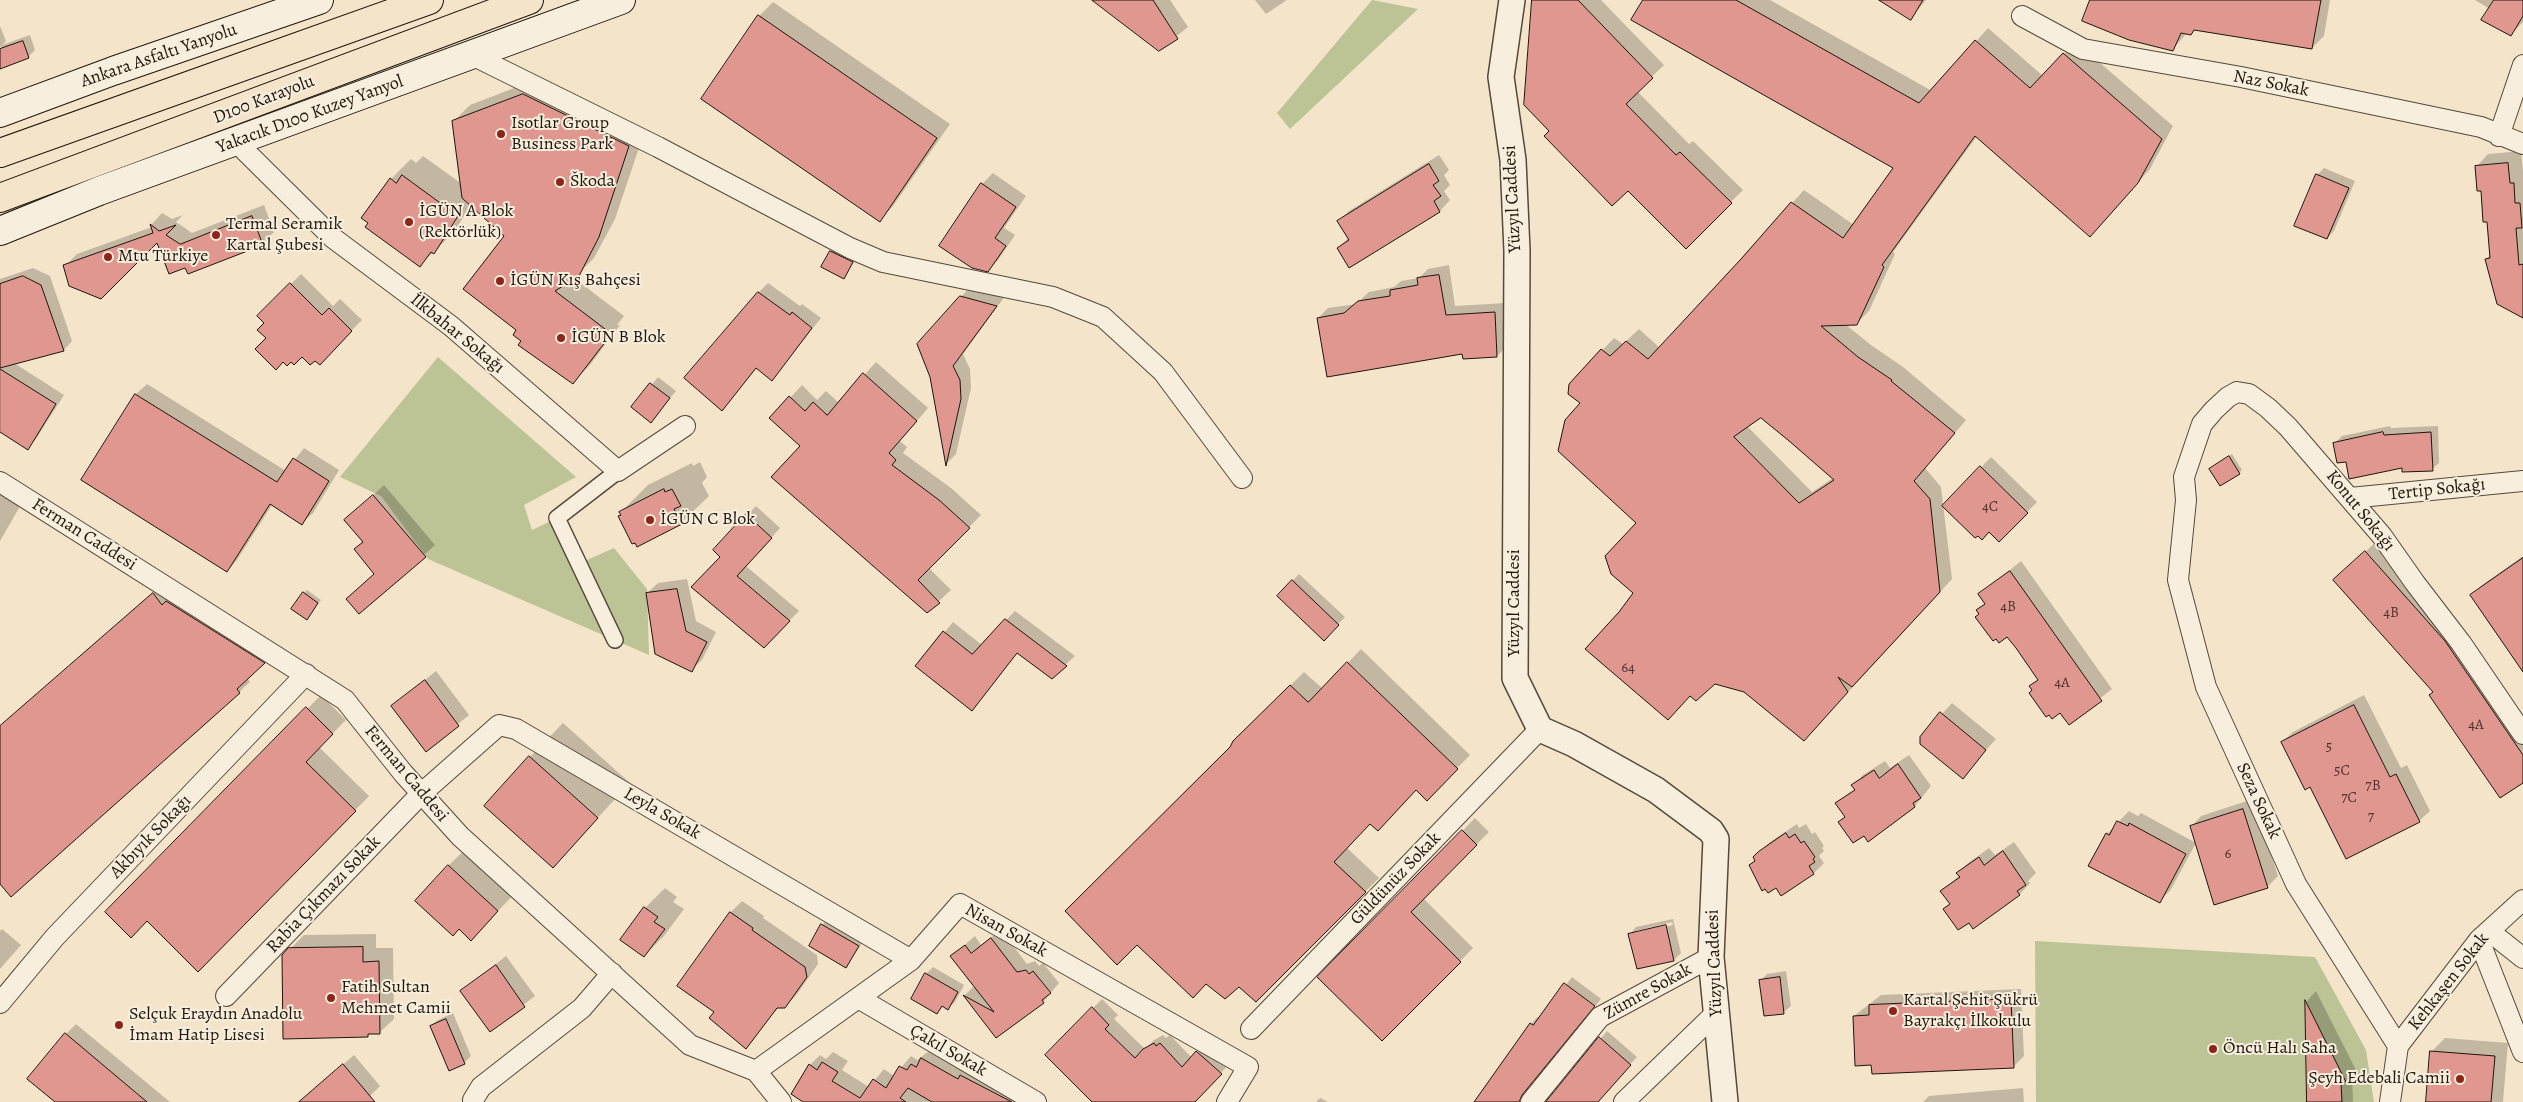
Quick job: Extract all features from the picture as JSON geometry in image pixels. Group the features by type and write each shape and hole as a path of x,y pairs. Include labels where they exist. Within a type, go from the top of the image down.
{"highway":[{"name":"D100 Karayolu","path":"0,153 429,0"},
{"name":"D100 Karayolu","path":"0,198 529,0"}],"main road":[{"name":"Ankara Asfaltı Yanyolu","path":"0,113 113,71 319,0"},
{"name":"Yakacık D100 Kuzey Yanyol","path":"0,231 99,191 474,56 621,0"}],"street":[{"name":"Yüzyıl Caddesi","path":"1512,0 1501,77 1513,160 1517,252 1515,678 1540,729 1574,744 1656,790 1714,835 1717,846 1712,916 1712,957 1725,1102"},
{"name":"Naz Sokak","path":"2022,16 2083,49 2326,94 2426,117 2481,127 2499,136 2523,144"},
{"path":"474,56 658,147 850,248 883,262 1053,297 1103,317 1163,372 1242,478"},
{"path":"2499,136 2523,65"},
{"name":"İlkbahar Sokağı","path":"236,142 333,238 451,326 618,471"},
{"name":"Konut Sokağı","path":"2184,477 2202,424 2228,398 2237,392 2248,394 2268,408 2319,461 2382,536 2461,643 2523,734"},
{"path":"615,640 557,518 618,471 685,426"},
{"name":"Seza Sokak","path":"2184,477 2186,500 2178,580 2206,687 2296,884 2398,1046"},
{"name":"Tertip Sokağı","path":"2350,498 2523,481"},
{"name":"Ferman Caddesi","path":"0,482 345,700 421,794 460,836 690,1044 756,1071 781,1102"},
{"name":"Akbıyık Sokağı","path":"0,1003 55,937 306,674"},
{"name":"Leyla Sokak","path":"421,794 499,725 516,729 911,960"},
{"name":"Güldünüz Sokak","path":"1251,1029 1540,729"},
{"name":"Rabia Çıkmazı Sokak","path":"226,996 421,794"},
{"name":"Kehkaşen Sokak","path":"2398,1046 2484,935 2523,900"},
{"name":"Nisan Sokak","path":"756,1071 860,999 911,960 960,904 1248,1067 1227,1102"},
{"path":"2484,935 2523,958"},
{"path":"2484,935 2523,1052"},
{"name":"Zümre Sokak","path":"1531,1102 1600,1017 1712,957"},
{"path":"473,1101 481,1087 582,1008 612,973"},
{"name":"Çakıl Sokak","path":"860,999 1036,1102"},
{"path":"1624,1102 1716,1013"},
{"path":"2390,1102 2398,1046"}],"green space":[{"path":"1372,0 1418,9 1290,129 1277,113"},
{"path":"438,357 576,477 524,505 532,530 557,518 578,564 614,548 647,589 649,655 428,559 381,496 340,477"},
{"path":"2035,941 2315,957 2366,1050 2374,1102 2036,1102"}],"building":[{"path":"1092,0 1153,0 1178,39 1159,51"},
{"path":"1532,0 1578,0 1653,78 1626,104 1676,155 1680,152 1732,203 1686,249 1628,191 1612,206 1544,136 1549,131 1524,105"},
{"path":"1643,0 1736,0 1919,103 1975,40 2030,88 2063,53 2162,139 2138,183 2090,237 1975,136 1882,265 1884,267 1857,325 1821,326 1858,357 1892,380 1955,433 1914,481 1930,499 1940,592 1852,687 1838,677 1848,692 1804,741 1744,692 1715,684 1696,701 1690,696 1668,720 1585,649 1619,612 1633,593 1611,574 1605,556 1636,523 1558,451 1565,420 1580,403 1568,394 1569,384 1601,349 1610,356 1626,341 1648,359 1791,202 1843,238 1893,168 1631,20","holes":["1761,418 1834,480 1799,503 1734,437"]},
{"path":"1879,0 1923,0 1911,20"},
{"path":"2090,0 2321,0 2312,49 2194,30 2191,35 2181,33 2173,51 2129,40 2082,21"},
{"path":"2494,0 2523,0 2523,16 2511,36 2481,20"},
{"path":"758,15 937,138 880,222 701,99"},
{"path":"23,41 29,58 0,69 0,49"},
{"path":"523,94 629,146 599,237 579,276 555,291 609,332 602,341 606,341 573,384 518,345 521,341 513,335 516,330 463,289 504,236 462,198 452,121"},
{"path":"2508,163 2510,183 2514,183 2515,203 2520,203 2522,228 2516,228 2519,265 2523,264 2523,318 2497,304 2485,259 2490,258 2487,222 2483,222 2481,191 2477,191 2475,166"},
{"path":"1429,164 1439,181 1433,185 1441,196 1434,201 1440,212 1349,268 1337,248 1349,240 1337,221"},
{"path":"2316,174 2349,188 2327,239 2294,226"},
{"name":"İGÜN A Blok (Rektörlük)","path":"402,175 458,216 434,254 431,252 420,267 365,227 368,223 361,218 390,178 396,183"},
{"path":"981,183 1016,207 995,238 1006,246 988,272 972,268 939,246"},
{"path":"252,216 263,245 188,274 185,268 169,274 157,243 101,299 69,286 63,265 153,233 150,224 159,231 176,225 166,235 180,244"},
{"path":"830,251 853,262 844,279 821,267"},
{"path":"1439,275 1446,315 1495,312 1497,357 1463,359 1462,354 1327,377 1317,318 1344,313 1358,301 1390,296 1390,290 1418,285 1417,278"},
{"path":"23,276 41,285 64,351 0,368 0,284"},
{"path":"290,283 322,315 329,308 352,331 320,365 315,361 310,365 302,357 294,365 291,362 287,366 283,362 276,370 255,349 266,338 257,330 264,323 257,316"},
{"path":"758,292 790,315 792,312 812,328 772,381 756,368 722,411 684,378"},
{"path":"960,296 997,306 953,366 960,380 961,399 946,466 930,377 917,344"},
{"path":"0,369 56,404 28,450 0,432"},
{"path":"863,373 917,421 889,453 896,460 892,465 939,500 970,528 918,580 940,603 927,613 771,477 800,446 769,418 789,396 805,411 813,402 827,415"},
{"path":"650,383 670,398 651,423 631,407"},
{"path":"135,394 277,482 293,458 329,481 302,525 270,504 227,572 81,480"},
{"path":"2383,432 2384,435 2431,432 2433,471 2402,472 2402,468 2349,479 2346,462 2337,463 2333,443"},
{"path":"2229,456 2240,474 2220,486 2209,469"},
{"path":"1980,466 2028,513 1999,542 1989,532 1982,540 1978,536 1975,538 1942,506"},
{"name":"İGÜN C Blok","path":"664,489 665,492 672,489 681,506 674,509 682,524 637,547 635,543 632,544 618,516 621,515 619,512"},
{"path":"373,495 426,557 359,614 346,599 374,574 354,549 363,542 344,520"},
{"path":"746,514 772,538 737,576 790,621 764,648 691,587 720,557 713,550"},
{"path":"2365,551 2445,641 2523,755 2523,783 2500,798 2429,695 2433,692 2333,580"},
{"path":"2523,558 2523,672 2470,595"},
{"path":"2010,571 2102,701 2069,725 2060,713 2052,719 2049,715 2046,717 2029,693 2032,690 2029,686 2038,680 2016,648 2007,637 1999,643 1996,639 1993,641 1975,617 1979,614 1976,610 1985,604 1978,594"},
{"path":"1292,580 1339,625 1324,641 1277,596"},
{"path":"677,589 686,631 707,642 692,672 655,654 646,593"},
{"path":"303,592 318,603 307,620 291,609"},
{"path":"153,593 162,605 166,601 265,663 237,689 240,693 11,897 0,884 0,726"},
{"path":"1005,619 1067,666 1052,679 1017,653 972,711 915,666 943,631 972,654"},
{"path":"1347,662 1458,769 1427,801 1416,790 1378,831 1370,824 1334,862 1366,892 1256,1002 1239,987 1225,999 1206,984 1193,998 1137,945 1117,965 1065,911 1290,685 1308,702"},
{"path":"425,680 459,726 426,752 391,706"},
{"path":"2354,705 2390,777 2396,774 2420,822 2346,859 2310,787 2305,790 2281,742"},
{"path":"306,707 333,734 306,762 356,811 198,972 147,921 131,938 105,912"},
{"path":"1940,712 1986,750 1963,779 1920,744 1920,737"},
{"path":"529,756 598,818 553,868 484,806"},
{"path":"1898,764 1921,798 1913,803 1915,807 1868,842 1864,836 1853,843 1838,822 1845,817 1835,803 1855,790 1851,785 1874,770 1879,778"},
{"path":"2243,809 2268,888 2214,905 2190,826"},
{"path":"2117,821 2128,826 2129,823 2186,854 2160,903 2088,866 2106,833 2109,835"},
{"path":"1462,830 1477,845 1411,912 1461,962 1382,1041 1317,977"},
{"path":"1786,833 1789,838 1795,834 1801,843 1804,841 1815,857 1813,859 1815,862 1809,866 1814,874 1781,896 1776,888 1768,893 1765,889 1762,891 1749,865 1755,861 1753,857 1758,852"},
{"path":"2003,851 2026,885 2017,891 2020,895 1973,929 1969,923 1958,930 1943,909 1950,904 1940,891 1960,877 1956,873 1979,857 1984,865"},
{"path":"448,865 498,911 471,941 459,929 453,936 415,901"},
{"path":"644,907 658,917 654,922 665,929 644,957 620,940"},
{"path":"730,912 753,928 752,930 805,967 807,977 785,1008 777,1008 746,1049 709,1018 714,1012 677,986"},
{"path":"821,924 859,946 846,968 809,946"},
{"path":"1666,925 1674,961 1637,969 1628,934"},
{"path":"991,938 1017,972 1026,970 1029,974 1033,971 1051,993 1042,1000 1044,1003 996,1038 963,995 994,1012 950,956 965,945 971,953"},
{"name":"Fatih Sultan Mehmet Camii","path":"363,947 363,962 379,961 380,1034 368,1034 368,1037 283,1039 282,955 288,948"},
{"path":"496,965 525,1007 490,1032 460,991"},
{"path":"925,973 958,992 948,1010 942,1006 937,1014 911,999"},
{"path":"1780,977 1784,1014 1764,1016 1759,980"},
{"path":"1564,983 1595,1006 1522,1095 1519,1102 1474,1102 1530,1023 1533,1025"},
{"path":"2011,999 2014,1068 1872,1074 1871,1065 1855,1066 1853,1016 1869,1015 1869,1005"},
{"path":"2305,1000 2346,1082 2341,1082 2342,1102 2307,1102"},
{"path":"1092,1007 1109,1025 1105,1029 1135,1058 1143,1049 1154,1043 1156,1046 1160,1043 1182,1067 1196,1051 1222,1074 1195,1102 1092,1102 1045,1055"},
{"path":"446,1019 465,1064 449,1071 430,1026"},
{"path":"65,1033 147,1102 55,1102 27,1079"},
{"path":"1599,1037 1631,1065 1598,1102 1546,1102"},
{"name":"Şeyh Edebali Camii","path":"2430,1051 2495,1056 2491,1102 2426,1102"},
{"path":"921,1058 958,1079 960,1075 1012,1102 932,1102 908,1088 900,1098 906,1102 803,1102 791,1094 809,1064 817,1070 822,1062 838,1072 832,1081 860,1098 873,1079 886,1088 899,1066 907,1070 911,1064 916,1067"},
{"path":"343,1064 375,1102 299,1102"}],"place":[{"name":"Isotlar Group Business Park","path":"501,134"},
{"name":"Škoda","path":"560,182"},
{"name":"İGÜN A Blok (Rektörlük)","path":"409,222"},
{"name":"Termal Seramik Kartal Şubesi","path":"216,235"},
{"name":"Mtu Türkiye","path":"108,257"},
{"name":"İGÜN Kış Bahçesi","path":"500,281"},
{"name":"İGÜN B Blok","path":"561,338"},
{"name":"İGÜN C Blok","path":"650,520"},
{"name":"Fatih Sultan Mehmet Camii","path":"331,998"},
{"name":"Kartal Şehit Şükrü Bayrakçı İlkokulu","path":"1893,1011"},
{"name":"Selçuk Eraydın Anadolu İmam Hatip Lisesi","path":"119,1025"},
{"name":"Öncü Halı Saha","path":"2213,1049"},
{"name":"Şeyh Edebali Camii","path":"2460,1079"}]}
